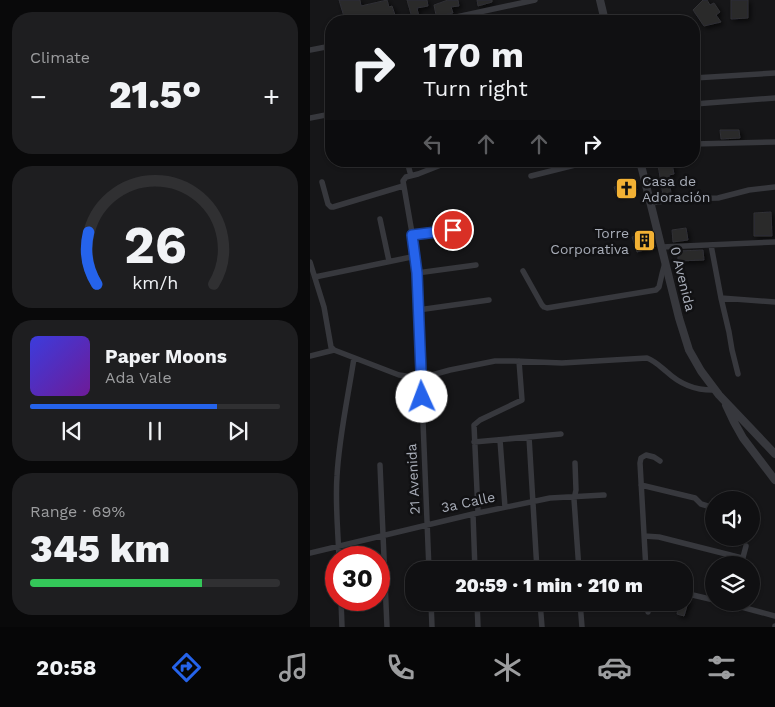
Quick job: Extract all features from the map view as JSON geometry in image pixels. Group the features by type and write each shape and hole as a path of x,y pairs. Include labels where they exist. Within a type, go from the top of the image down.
{"street":[{"path":"466,15 535,0"},
{"path":"600,0 604,15"},
{"path":"310,50 325,47"},
{"path":"700,78 775,73"},
{"path":"700,104 775,98"},
{"path":"310,118 325,115"},
{"path":"700,144 775,142"},
{"path":"409,167 411,176"},
{"path":"322,182 328,204 333,208 403,182 411,176 434,167"},
{"path":"531,176 567,167"},
{"name":"0 Avenida","path":"642,167 689,350 726,404 743,438 775,480"},
{"name":"21 Avenida","path":"403,182 416,256 429,561"},
{"path":"651,203 718,198 748,190 775,187"},
{"path":"380,219 389,261"},
{"path":"412,235 453,230"},
{"path":"662,248 775,242"},
{"path":"711,245 738,374"},
{"path":"315,277 416,256"},
{"path":"310,262 324,307 331,346 334,350 399,375 421,378 472,365 495,362 562,363 647,358 653,360 671,376 690,388 718,393"},
{"path":"523,271 542,305 547,308 656,290 659,287 665,263"},
{"path":"417,273 476,265"},
{"path":"721,298 775,302"},
{"path":"418,310 489,300"},
{"path":"310,356 334,350"},
{"path":"338,545 336,498 338,464 354,358"},
{"path":"476,561 473,428 474,424 522,400 519,361"},
{"name":"0 Avenida","path":"718,393 775,454"},
{"path":"474,442 561,434"},
{"path":"529,437 536,561"},
{"path":"500,440 505,507"},
{"path":"645,561 640,463 644,455 654,457 660,461"},
{"path":"575,463 578,561"},
{"path":"380,465 387,627"},
{"path":"641,485 695,498 705,505"},
{"name":"3a Calle","path":"310,552 475,513 550,498 604,495"},
{"path":"644,536 659,537 734,556"},
{"path":"743,556 746,546"},
{"path":"341,611 342,627"},
{"path":"431,611 432,627"},
{"path":"477,611 478,627"},
{"path":"541,611 542,627"},
{"path":"581,611 582,627"},
{"path":"758,611 775,616"}],"building":[{"path":"339,0 360,0 361,6 387,0 389,7 392,6 395,15 377,15 344,15"},
{"path":"407,0 427,0 428,6 417,8 419,15 411,15"},
{"path":"448,0 458,0 459,6 451,7 453,13 436,15 434,5"},
{"path":"477,0 492,0 492,2 478,6"},
{"path":"703,0 707,0 710,5 714,3 720,12 716,15 721,22 704,26 700,20 700,15 696,15 693,10"},
{"path":"731,0 748,0 748,18 731,19"},
{"path":"720,130 739,130 740,138 721,139"},
{"path":"658,167 673,167 674,174 669,175 671,194 663,195"},
{"name":"Casa de Adoración","path":"634,181 637,190 617,196 614,187"},
{"path":"771,212 772,236 754,236 754,213"},
{"path":"686,228 688,240 673,242 672,230"},
{"name":"Torre Corporativa","path":"652,231 655,247 637,252 632,237"},
{"path":"703,250 704,260 678,261 678,251"},
{"path":"678,611 685,611 684,616 677,614"}],"place":[{"name":"Casa de Adoración","path":"626,189"},
{"name":"Torre Corporativa","path":"645,241"}],"route":[{"path":"422,397 416,256 412,235 453,230"}]}
